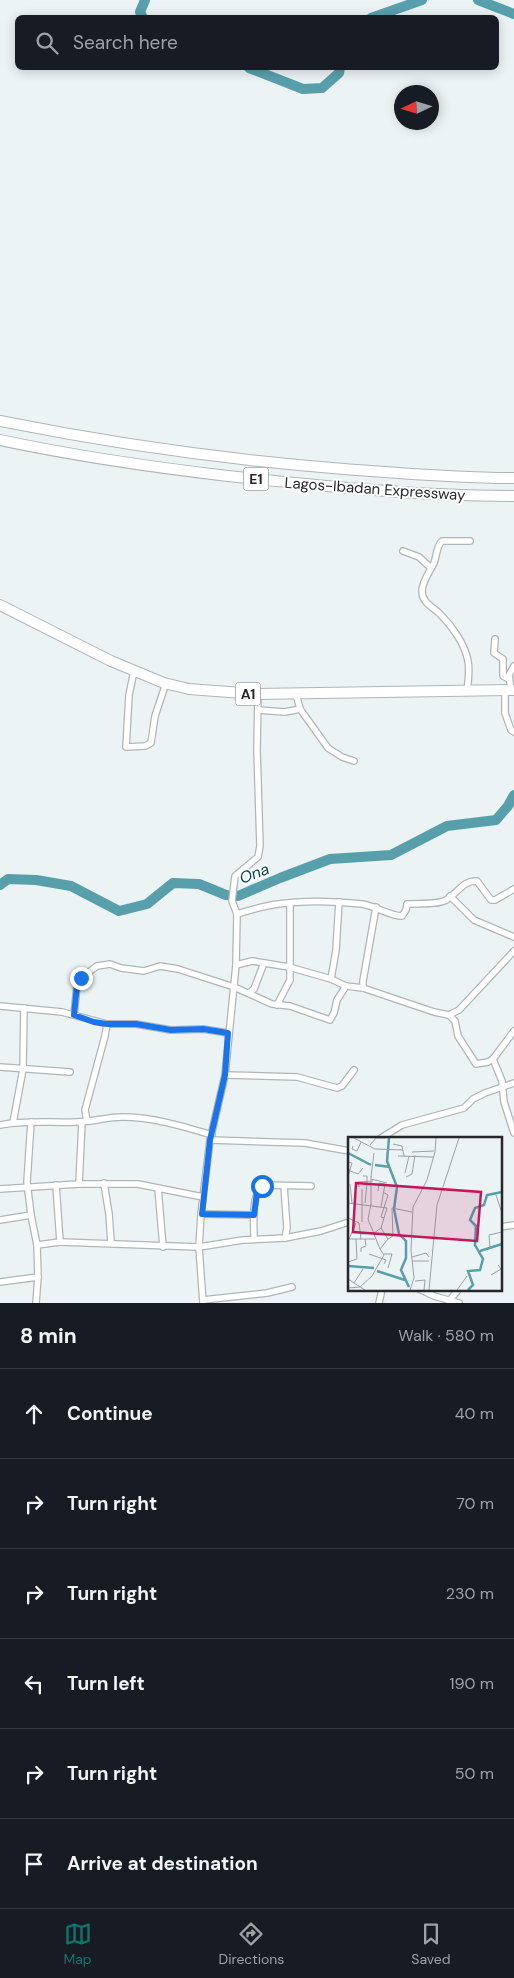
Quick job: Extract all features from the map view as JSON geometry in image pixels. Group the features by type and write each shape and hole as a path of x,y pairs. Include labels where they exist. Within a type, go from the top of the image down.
{"highway":[{"name":"Lagos-Ibadan Expressway","path":"0,421 121,444 255,461 428,476 514,478"},
{"name":"Lagos-Ibadan Expressway","path":"0,440 125,463 276,482 430,494 514,496"},
{"name":"A1","path":"0,605 134,670 166,683 206,691 296,694 510,690"}],"street":[{"path":"467,692 468,662 463,647 440,614 427,604 422,588 439,544 442,541 470,541"},
{"path":"403,551 419,557 431,568"},
{"path":"495,639 494,653 502,659 503,676 509,678"},
{"path":"514,666 509,678 510,690 505,713 511,730 514,732"},
{"path":"134,670 129,695 126,747 145,746 151,743 155,716 166,683"},
{"path":"258,694 257,750 260,846 258,857 235,876 232,901 237,914 234,987 225,1075 211,1138 199,1247 203,1302 267,1293 292,1287"},
{"path":"296,694 300,709 328,748 342,757 354,761"},
{"path":"258,710 285,712 300,709"},
{"path":"237,914 278,904 302,901 339,902 376,907 396,916 402,916 407,904 422,902 430,904 446,900 459,888 474,880 477,881 491,900 514,889"},
{"path":"450,896 474,920 514,937"},
{"path":"331,980 339,902"},
{"path":"277,1005 290,980 290,903"},
{"path":"363,988 376,907"},
{"path":"449,1015 459,1010 514,952"},
{"path":"236,965 252,961 289,967 346,986 363,988 434,1012 449,1015 456,1021 458,1036 472,1061 479,1065 493,1059 514,1031"},
{"path":"249,993 254,989 264,963"},
{"path":"74,1015 77,985 81,978 97,966 110,964 121,968 144,970 160,966 194,974 234,987 277,1005 290,1006 330,1020 337,1000 346,986"},
{"path":"0,1006 74,1015 107,1024 136,1024 171,1030 203,1029 228,1033"},
{"path":"13,1123 23,1068 24,1008"},
{"path":"79,1184 85,1110 104,1042 107,1024"},
{"path":"493,1059 503,1087 504,1102 514,1134"},
{"path":"0,1067 70,1072"},
{"path":"225,1075 298,1077 337,1088 342,1086 354,1070"},
{"path":"384,1137 402,1125 464,1108 485,1092 514,1083"},
{"path":"0,1125 31,1122 84,1121 120,1117 144,1118 162,1121 211,1138 305,1143 348,1151"},
{"path":"31,1122 28,1187 37,1245 38,1277 36,1303"},
{"path":"0,1188 79,1184 138,1184 203,1197"},
{"path":"104,1184 111,1242"},
{"path":"56,1185 60,1242"},
{"path":"254,1240 254,1215 257,1192 262,1186 311,1186"},
{"path":"284,1186 285,1238"},
{"path":"158,1188 164,1247"},
{"path":"202,1214 254,1215"},
{"path":"0,1220 31,1215"},
{"path":"37,1245 60,1242 111,1242 164,1247 199,1247 285,1238 321,1231 348,1222"},
{"path":"0,1282 38,1277"},
{"path":"379,1303 382,1290"},
{"path":"421,1290 459,1303"},
{"path":"449,1301 458,1290"},
{"path":"432,1303 434,1296"}],"waterway":[{"path":"142,15 140,12 145,0"},
{"path":"380,15 422,0"},
{"path":"478,0 514,14"},
{"path":"254,70 303,89 322,88 339,73 340,70"},
{"name":"Ona","path":"0,885 8,879 36,880 71,886 119,911 147,904 173,883 199,884 226,895 238,896 330,859 391,855 447,826 496,820 508,806 514,795"}],"route":[{"path":"81,978 77,985 74,1015 107,1024 136,1024 171,1030 203,1029 228,1033 225,1075 210,1140 202,1214 254,1215 257,1192 262,1186"}]}
